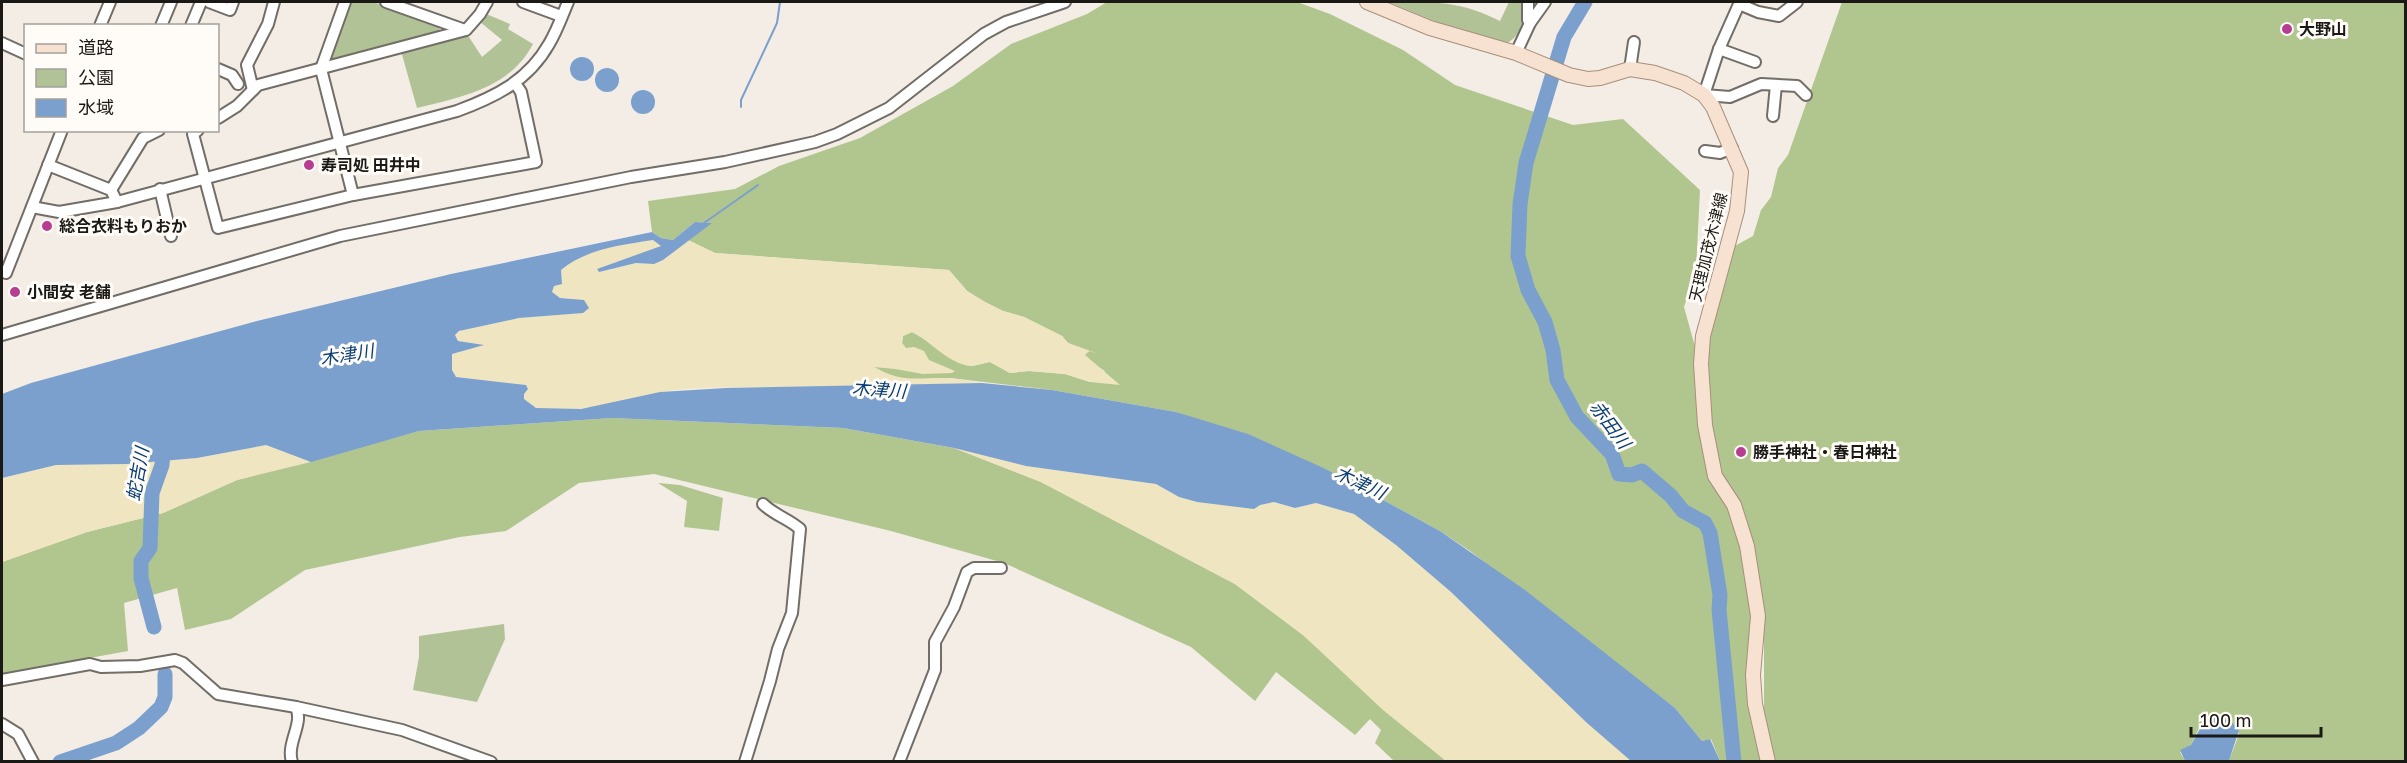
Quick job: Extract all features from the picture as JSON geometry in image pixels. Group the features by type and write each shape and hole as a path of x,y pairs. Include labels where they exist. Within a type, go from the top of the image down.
{"main road":[{"path":"1367,2 1430,28 1516,53 1569,75 1588,79 1600,78 1630,69 1655,73 1683,83 1704,95"},
{"name":"天理加茂木津線","path":"1704,95 1713,107 1741,172 1737,211 1703,336 1705,424 1715,476 1734,505 1751,567 1758,616 1753,675 1755,704 1768,762"}],"street":[{"path":"101,24 110,2"},
{"path":"162,24 171,2"},
{"path":"191,24 201,2"},
{"path":"209,2 230,10 233,2"},
{"path":"253,90 247,65 268,24 274,2"},
{"path":"345,2 321,69 353,195"},
{"path":"386,2 466,30"},
{"path":"219,117 237,106 258,85 466,30 487,2"},
{"path":"524,2 561,16"},
{"path":"32,207 60,212 117,202 457,111 492,98 530,70 549,45 568,2"},
{"path":"2,335 340,236 631,177 725,162 815,142 837,134 889,108 991,30 1006,22 1065,2"},
{"path":"1528,2 1527,20 1530,23"},
{"path":"1516,53 1530,23 1545,2"},
{"path":"1797,2 1779,16 1758,12 1740,3 1719,49 1704,95 1730,98 1761,84 1797,86 1806,95"},
{"path":"2,42 24,53"},
{"path":"1630,69 1634,42"},
{"path":"1719,49 1755,62"},
{"path":"219,69 232,75 238,84"},
{"path":"193,132 218,228 353,195 536,162 521,92 515,83"},
{"path":"1773,116 1776,85"},
{"path":"2,271 6,273 61,132"},
{"path":"111,190 143,138 155,132"},
{"path":"1705,151 1720,153 1732,148"},
{"path":"48,165 111,190 117,202"},
{"path":"160,189 171,236"},
{"path":"745,762 778,649 792,613 797,575 800,529 769,511 763,504"},
{"path":"899,762 935,670 935,642 954,607 967,572 974,568 1001,568"},
{"path":"2,680 90,664 102,667 140,666 175,660 183,663 218,694 297,707 402,730 491,762"},
{"path":"292,762 290,750 300,714 297,707"},
{"path":"2,724 18,734 33,762"}],"green space":[{"path":"348,2 373,2 440,24 439,34 335,62 329,56"},
{"path":"1107,2 1297,2 1330,14 1403,50 1455,85 1573,125 1623,119 1700,190 1696,271 1684,307 1699,361 1699,426 1705,461 1730,505 1750,581 1766,761 1720,761 1711,739 1702,741 1675,708 1470,551 1440,531 1328,470 1176,412 1052,390 950,378 917,380 891,377 872,366 952,373 906,349 902,343 903,336 912,332 971,366 990,362 1010,373 1029,371 1065,374 1090,382 1105,371 1090,362 1084,355 1089,351 1068,343 1062,336 1024,317 1003,311 985,302 967,291 949,270 715,253 688,240 711,223 695,222 673,240 661,238 652,232 648,201 735,189 779,166 860,138 953,86 1011,44 1087,14"},
{"path":"1388,2 1432,2 1458,6 1472,9 1500,21 1509,2 1525,2 1519,31 1507,43 1439,23"},
{"path":"1842,2 2405,2 2405,761 2229,761 2239,734 2225,719 2216,717 2204,718 2191,745 2180,752 2185,761 1775,761 1764,711 1764,615 1716,464 1707,413 1707,343 1731,248 1753,236 1761,210 1771,197 1778,168 1788,155"},
{"path":"484,13 510,24 508,29 533,44 523,59 512,71 483,88 451,100 417,108 401,51 465,31 482,57 502,40 479,21"},
{"path":"612,418 843,428 954,448 1041,482 1235,584 1303,635 1446,761 1394,761 1375,743 1381,730 1370,719 1355,735 1276,672 1255,701 1191,647 1004,563 891,531 654,474 579,483 506,531 460,537 305,570 231,619 185,630 177,588 124,603 128,651 2,674 2,562 87,532 163,513 237,480 419,431"},
{"path":"658,483 680,485 723,498 719,531 684,527 687,501"},
{"path":"504,624 505,639 477,702 413,690 419,657 419,636"}],"sand":[{"path":"653,240 662,246 597,269 599,272 636,263 654,264 663,260 688,240 715,253 949,270 967,291 985,302 1003,311 1024,317 1062,336 1068,343 1099,354 1089,351 1085,355 1120,385 1090,382 1065,374 1029,371 1010,373 990,362 973,366 963,364 947,357 912,332 903,336 902,343 906,348 914,347 924,351 929,360 955,371 923,374 874,367 903,378 949,378 982,383 690,389 660,392 608,404 564,410 544,409 530,404 523,394 528,389 526,385 456,377 452,370 452,354 483,345 458,341 455,335 459,331 519,318 583,313 570,298 560,298 552,292 561,270 568,263 590,252"},
{"path":"266,445 311,462 237,480 163,513 87,532 2,562 2,478 56,465 127,464 197,458"},
{"path":"954,448 1026,466 1156,484 1179,497 1197,502 1260,505 1274,502 1295,508 1316,503 1354,514 1396,545 1451,592 1587,723 1631,761 1446,761 1383,710 1303,635 1235,584 1041,482"}],"water":[{"path":"582,57 587,58 593,64 593,74 587,80 582,81 577,80 571,74 570,69 571,64 577,58"},
{"path":"607,68 612,69 618,75 618,85 612,91 607,92 602,91 596,85 595,80 596,75 602,69"},
{"path":"643,90 648,91 654,97 654,107 648,113 643,114 638,113 632,107 631,102 632,97 638,91"},
{"name":"木津川","path":"695,222 712,223 663,260 654,264 636,263 599,272 597,269 661,246 653,240 616,246 593,253 581,257 561,270 562,284 554,286 552,292 560,298 584,300 589,308 583,313 519,318 459,331 455,335 458,341 484,345 452,354 452,370 456,377 526,385 528,389 524,394 524,399 536,408 581,409 660,392 726,388 982,383 1052,390 1176,412 1248,434 1328,470 1440,531 1525,590 1675,708 1702,741 1710,739 1720,761 1631,761 1587,723 1451,592 1396,545 1354,514 1316,503 1295,508 1274,502 1254,509 1197,502 1179,497 1156,484 1026,466 954,448 843,428 612,418 419,431 311,462 266,445 197,458 127,464 56,465 2,478 2,394 31,383 257,321 451,274 652,232 661,238 673,240"},
{"path":"2207,716 2229,721 2239,730 2229,761 2185,761 2180,750 2191,745"}],"waterway":[{"path":"741,107 741,100 777,23 780,2"},
{"name":"赤田川","path":"1585,2 1564,37 1526,163 1520,204 1518,256 1528,290 1545,322 1553,350 1557,380 1577,417 1612,454 1619,474 1632,475 1642,471 1671,496 1683,511 1705,523 1710,533 1720,595 1719,610 1734,762"},
{"path":"704,223 758,185"},
{"name":"蛇吉川","path":"154,627 141,578 141,561 150,548 152,493 162,465 164,441"},
{"name":"蛇吉川","path":"60,762 116,743 139,728 161,707 165,697 165,674"}],"place":[{"name":"大野山","path":"2287,29"},
{"name":"寿司処 田井中","path":"309,165"},
{"name":"総合衣料もりおか","path":"47,226"},
{"name":"小間安 老舗","path":"15,292"},
{"name":"勝手神社・春日神社","path":"1741,452"}]}
